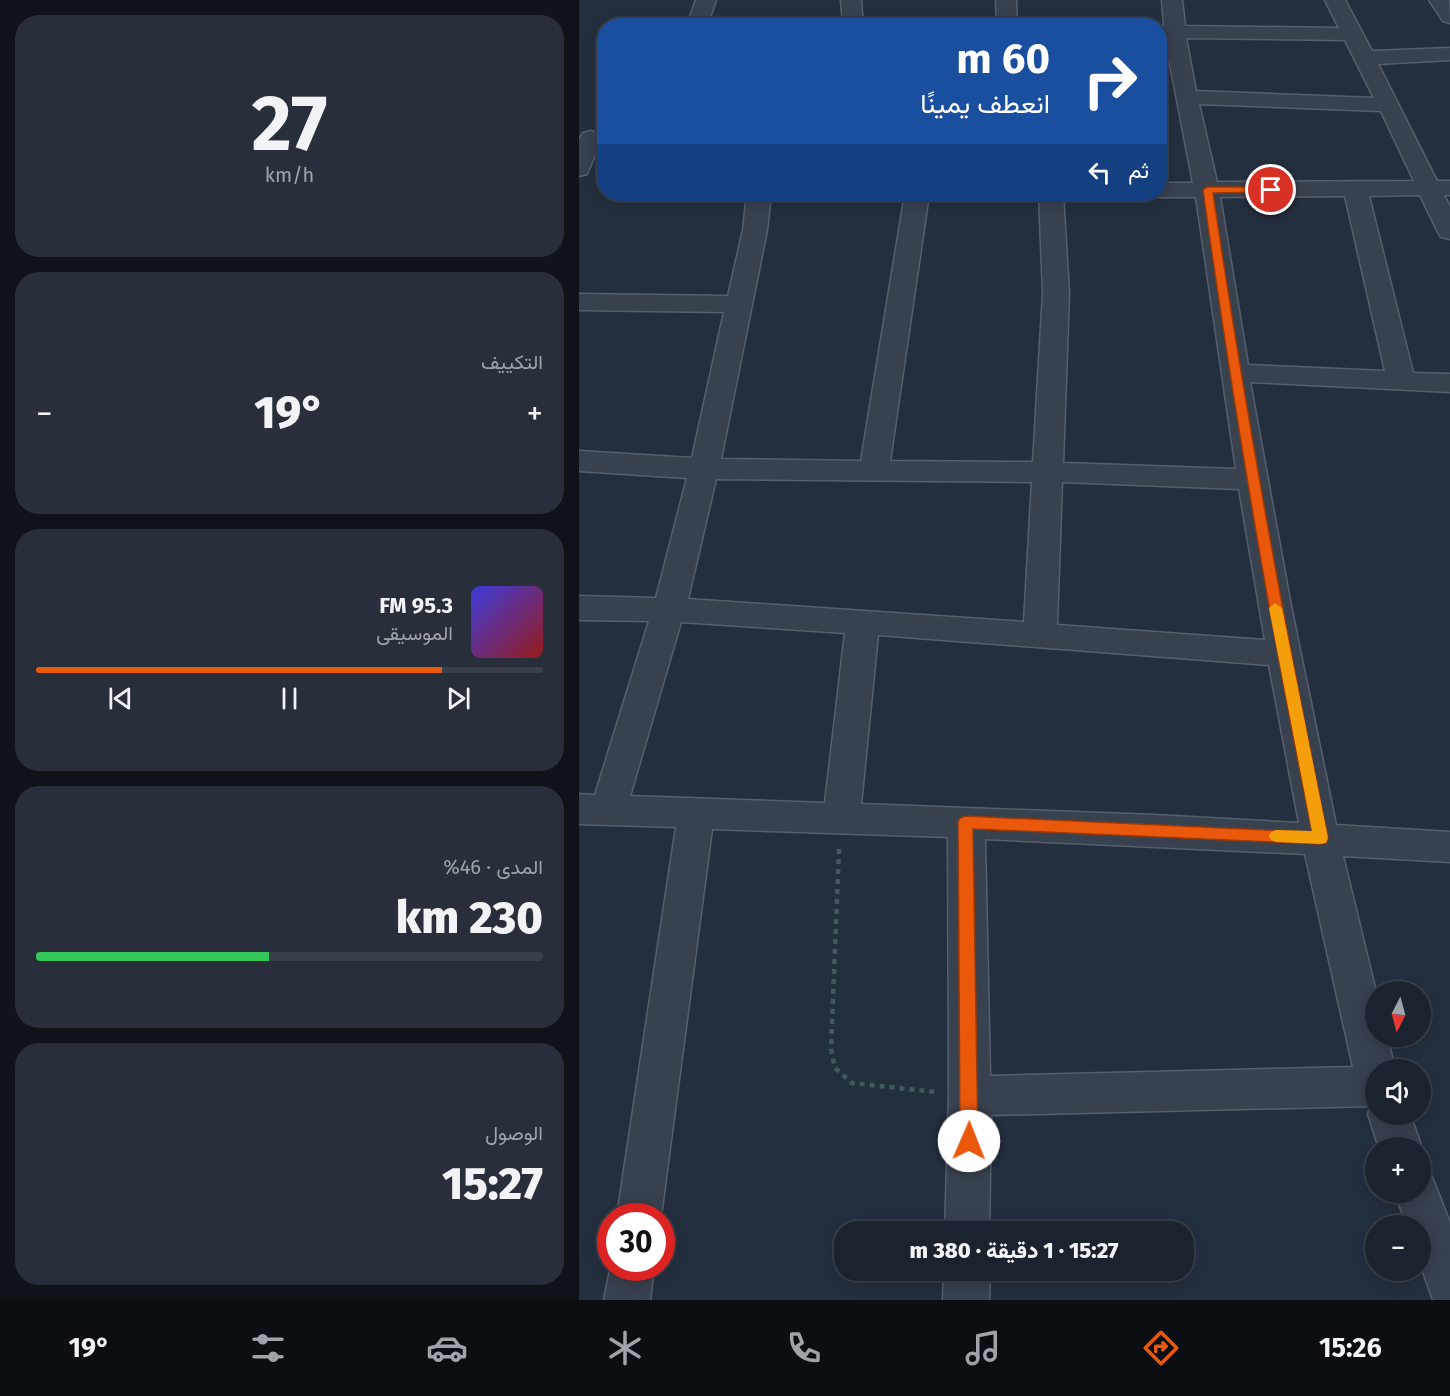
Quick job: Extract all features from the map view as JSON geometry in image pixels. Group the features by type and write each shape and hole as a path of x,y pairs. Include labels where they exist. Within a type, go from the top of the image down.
{"street":[{"path":"700,18 706,0"},
{"path":"851,0 852,18"},
{"path":"1006,0 1007,18"},
{"path":"1172,0 1167,32 1186,97 1207,190 1234,373 1283,654 1320,838 1372,1059"},
{"path":"1335,0 1389,105 1440,188 1450,232"},
{"path":"1439,0 1450,17"},
{"path":"1167,32 1351,34"},
{"path":"1365,58 1450,54"},
{"path":"1186,97 1389,105"},
{"path":"579,169 591,138"},
{"path":"1167,190 1440,188"},
{"path":"1355,189 1401,381"},
{"path":"758,201 755,230 703,469 669,610 594,810 966,822 1320,838 1450,847"},
{"path":"874,471 916,201"},
{"path":"1040,635 1056,293 1051,201"},
{"path":"579,302 738,304"},
{"path":"1234,373 1450,383"},
{"path":"579,462 703,469 1049,472 1253,480"},
{"path":"579,608 669,610 863,622 1283,654"},
{"path":"841,818 863,622"},
{"path":"641,1203 696,814"},
{"path":"966,822 970,1096 967,1221"},
{"path":"970,1096 1365,1086"},
{"path":"1421,1203 1450,1286"},
{"path":"627,1300 630,1281"},
{"path":"966,1300 967,1281"}],"path":[{"path":"841,818 831,1049 835,1068 852,1083 970,1096"}],"slow traffic":[{"path":"1275,608 1320,838 1276,836"}],"route":[{"path":"969,1141 966,822 1320,838 1283,654 1234,373 1207,190 1271,190"}]}
